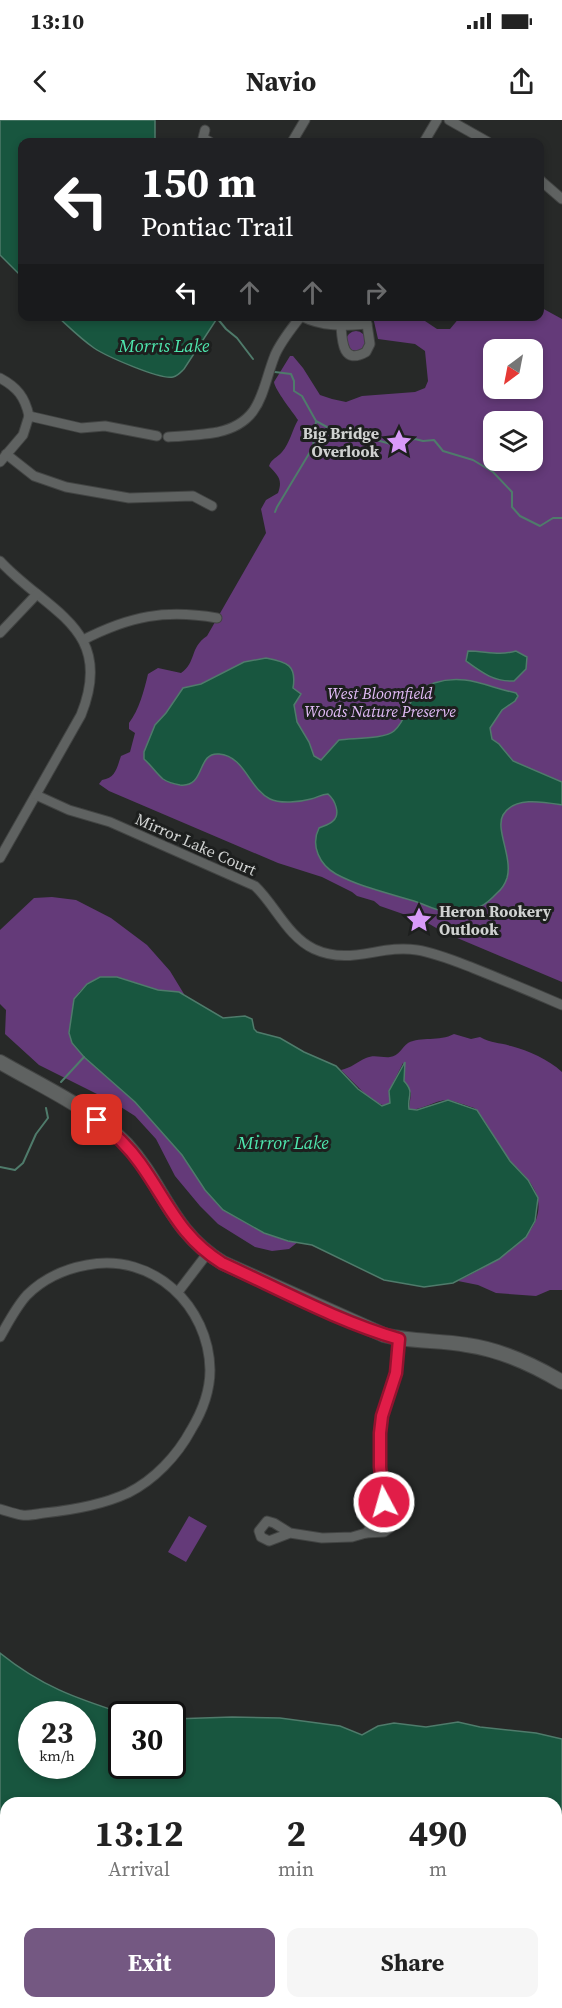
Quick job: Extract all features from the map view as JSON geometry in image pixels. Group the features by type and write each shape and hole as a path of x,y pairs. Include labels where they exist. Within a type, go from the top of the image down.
{"main road":[{"path":"2,1066 77,1106 114,1133 140,1161 163,1201 189,1237 207,1254 222,1263 369,1329 399,1339 486,1348 523,1361 562,1382"}],"street":[{"path":"294,138 305,120"},
{"path":"426,138 437,120"},
{"path":"450,120 481,138"},
{"path":"203,138 205,130"},
{"path":"544,184 562,199"},
{"path":"29,416 81,428 105,426 162,436 220,432 239,424 251,415 260,403 276,353 298,321"},
{"path":"314,321 341,326 362,321"},
{"path":"341,326 343,348 356,356 366,352 370,344 366,321"},
{"path":"0,378 12,384 25,400 29,416 23,435 3,458 34,476 66,488 129,498 193,496 212,506"},
{"path":"0,561 74,626 83,640 90,663 91,677 89,696 81,715 1,853"},
{"path":"0,633 37,594"},
{"path":"83,640 124,621 144,615 183,613 217,618"},
{"name":"Mirror Lake Court","path":"36,795 69,810 110,822 255,886 297,937 313,949 329,954 354,957 388,949 419,950 450,959 562,1005"},
{"path":"0,834 10,839"},
{"path":"178,1292 207,1254"},
{"path":"0,1337 27,1296 61,1272 109,1263 130,1265 155,1275 178,1292 193,1310 203,1330 208,1348 210,1372 207,1396 185,1443 151,1479 113,1499 76,1509 22,1515 0,1509"},
{"path":"366,1533 379,1518 384,1502 380,1467 380,1433 382,1416 396,1373 399,1339"},
{"path":"290,1533 340,1539 366,1533 384,1532 391,1527 393,1514 384,1502"}],"green space":[{"name":"West Bloomfield Woods Nature Preserve","path":"544,309 562,319 562,982 443,932 426,922 357,896 322,877 278,863 109,791 99,784 113,774 121,756 130,752 135,733 129,729 129,723 143,694 148,674 158,668 181,673 186,669 198,645 207,636 266,533 261,509 266,500 278,493 280,484 277,475 269,466 285,448 298,420 280,395 274,382 290,356 293,356 303,368 320,395 332,399 346,402 362,396 415,392 425,388 428,381 425,351 415,344 378,339 374,321 425,321 437,329 450,329 457,321 544,321"},
{"path":"352,331 360,331 366,337 366,345 360,351 352,351 346,345 346,337"},
{"path":"52,897 76,900 111,918 147,945 170,971 184,994 158,990 117,977 100,977 87,984 79,992 69,1033 71,1039 84,1057 135,1102 182,1155 205,1190 223,1210 264,1233 298,1242 289,1249 272,1251 255,1247 218,1224 175,1176 156,1139 135,1116 113,1102 39,1065 5,1034 6,1010 0,1004 0,930 34,898"},
{"path":"454,1034 471,1039 480,1037 525,1050 544,1059 562,1072 562,1290 550,1290 536,1296 496,1293 478,1285 458,1281 485,1267 526,1236 535,1223 538,1208 533,1187 505,1154 485,1122 472,1107 444,1100 409,1109 411,1093 404,1081 403,1063 389,1091 390,1103 385,1106 371,1100 341,1070 369,1057 393,1056 413,1041 442,1038"},
{"path":"189,1516 207,1526 186,1562 168,1552"}],"water":[{"path":"0,120 155,120 155,138 18,138 18,273 0,255"},
{"name":"Morris Lake","path":"62,321 215,321 184,369 173,377 145,371 100,352"},
{"path":"468,651 498,653 516,651 527,657 526,669 514,681 494,678 466,661"},
{"path":"266,658 285,663 292,669 293,688 301,694 294,705 297,722 314,756 321,760 339,740 390,734 401,723 417,693 434,683 445,680 466,680 516,693 518,696 515,701 502,710 490,728 492,739 513,761 562,782 562,805 522,803 514,805 503,815 501,828 508,862 507,878 499,891 481,906 445,911 345,879 325,866 316,848 316,835 319,828 331,822 337,815 335,803 328,794 301,801 274,801 257,788 235,760 219,754 207,758 194,781 180,785 163,779 144,759 144,752 155,725 183,688 201,684 244,662"},
{"name":"Mirror Lake","path":"100,977 117,977 158,990 179,992 223,1018 245,1016 252,1019 257,1032 280,1038 336,1066 358,1089 382,1106 390,1103 389,1091 405,1062 404,1081 410,1091 409,1109 417,1110 448,1100 477,1110 510,1161 528,1180 538,1198 535,1221 526,1237 499,1259 453,1283 424,1287 384,1280 312,1245 288,1241 264,1233 223,1210 205,1190 182,1155 135,1102 84,1057 72,1043 69,1033 74,999 87,984"},
{"path":"0,1653 44,1683 87,1701 18,1701 18,1779 96,1779 96,1704 108,1708 108,1779 186,1779 186,1719 280,1718 340,1726 362,1735 378,1726 394,1723 426,1727 458,1722 480,1727 536,1733 562,1739 562,1797 0,1797"}],"waterway":[{"path":"219,321 237,338 253,359"},
{"path":"275,372 291,374 294,391 302,396 316,421 338,433 391,444 415,439 434,440 443,451 473,460 493,472 512,492 512,507 520,516 540,526 553,518 562,518"},
{"path":"275,512 313,447 316,421"},
{"path":"61,1082 84,1057"},
{"path":"0,1167 15,1170 23,1163 36,1134 48,1118 46,1108"}],"place":[{"name":"Big Bridge Overlook","path":"399,442"},
{"name":"Heron Rookery Outlook","path":"419,920"}],"route":[{"path":"97,1120 114,1133 140,1161 176,1220 189,1237 207,1254 323,1309 399,1339 396,1373 382,1416 380,1433 380,1467 384,1502"}]}
